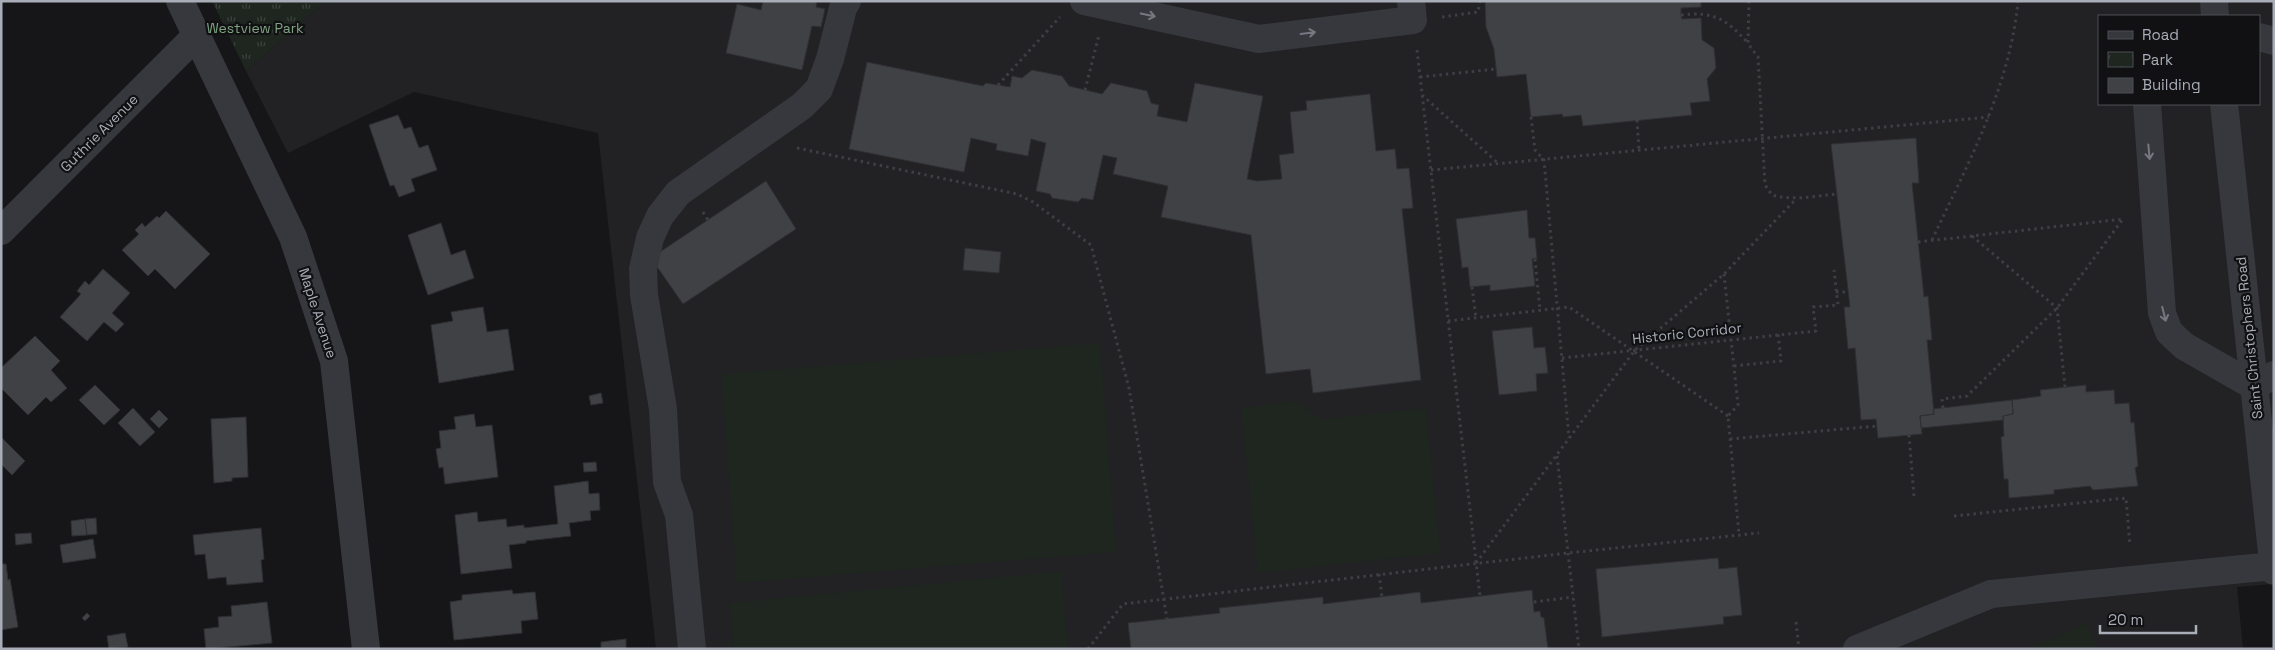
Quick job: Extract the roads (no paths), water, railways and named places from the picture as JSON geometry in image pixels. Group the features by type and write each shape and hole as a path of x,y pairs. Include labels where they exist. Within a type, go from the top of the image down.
{"street":[{"name":"Maple Avenue","path":"180,1 293,237 334,361 366,649"},
{"path":"692,649 679,515 666,482 662,401 644,295 643,269 647,251 660,216 678,193 802,106 819,89 830,59 843,8 847,1"},
{"path":"2214,1 2216,15"},
{"path":"1084,8 1260,39 1412,11"},
{"name":"Guthrie Avenue","path":"1,231 196,36"},
{"path":"2260,37 2274,41"},
{"path":"2147,105 2162,313 2170,332 2184,346 2264,381"},
{"name":"Saint Christophers Road","path":"2224,105 2264,381 2274,571"},
{"path":"1857,649 1991,594 2273,566"}],"park label":[{"name":"Westview Park","path":"255,28"}]}
